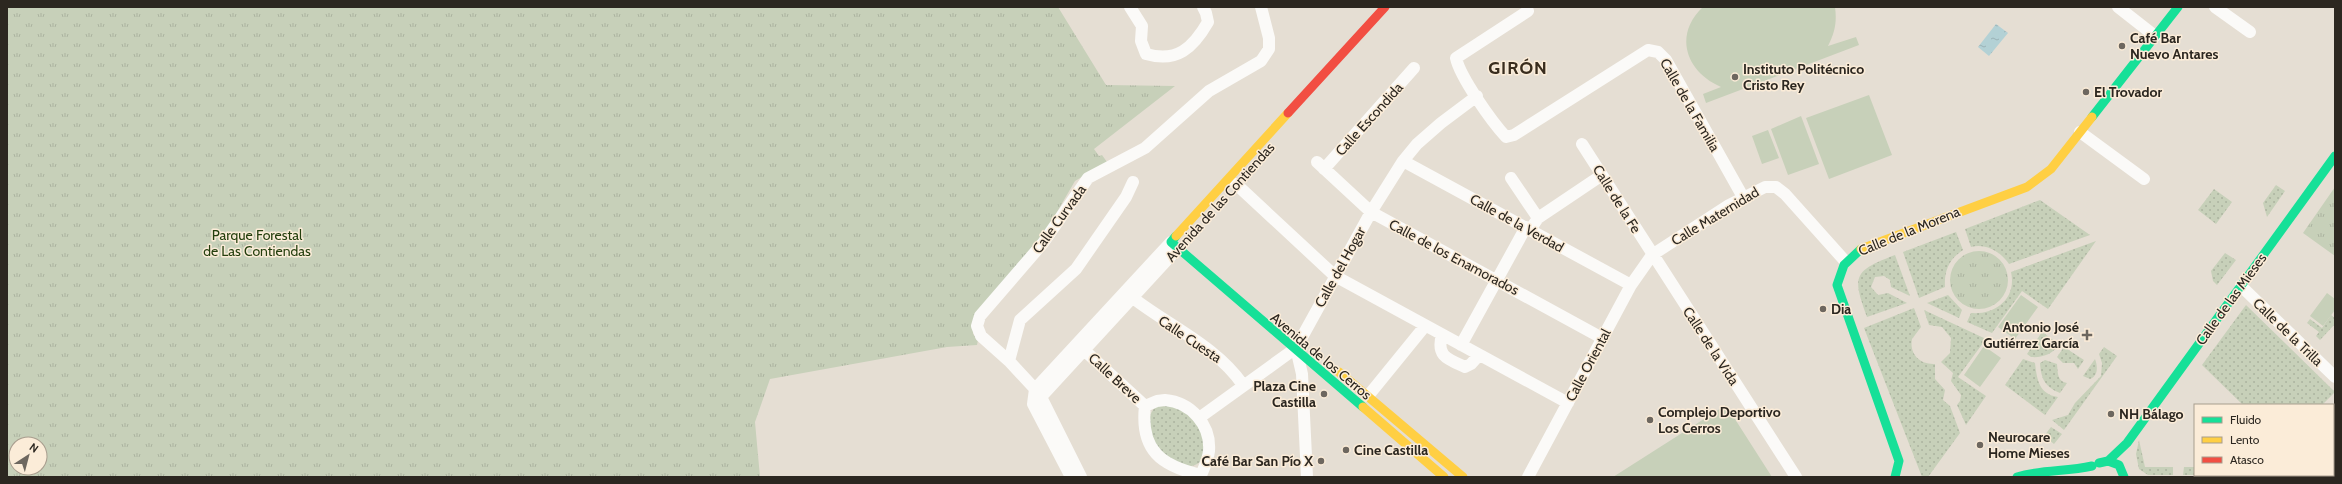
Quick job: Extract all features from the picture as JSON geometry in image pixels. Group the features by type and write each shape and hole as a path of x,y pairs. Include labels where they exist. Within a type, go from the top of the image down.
{"street":[{"path":"1130,7 1142,26 1141,41 1146,54 1159,58 1184,52 1198,39 1208,22 1206,13 1202,7"},
{"name":"Calle Curvada","path":"1081,477 1038,393 1009,361 981,336 977,326 980,316 1043,243 1088,178 1145,148 1209,90 1261,60 1269,48 1269,38 1261,7"},
{"name":"Avenida de las Contiendas","path":"1038,393 1178,241 1385,7"},
{"path":"2118,7 2156,36"},
{"name":"Calle de la Morena","path":"1895,477 1899,461 1837,285 1845,261 1855,251 1870,244 2027,186 2051,169 2178,7"},
{"path":"2215,7 2250,32"},
{"path":"1477,96 1458,66 1456,58 1528,11"},
{"path":"1357,52 1378,30"},
{"name":"Calle de la Familia","path":"1477,96 1506,137 1514,135 1648,50 1658,52 1666,60 1743,197"},
{"name":"Avenida de las Contiendas","path":"1038,393 1084,350 1133,298 1178,241 1236,184 1346,64"},
{"name":"Calle Escondida","path":"1320,166 1414,68"},
{"name":"Calle del Hogar","path":"1294,349 1371,212 1403,161 1435,128 1477,96"},
{"path":"2080,132 2144,179"},
{"name":"Calle de la Fe","path":"1582,144 1652,254"},
{"name":"Calle de las Mieses","path":"2108,461 2127,443 2335,156"},
{"name":"Calle de la Verdad","path":"1403,161 1631,285"},
{"name":"Calle de los Enamorados","path":"1320,166 1371,212 1602,338"},
{"path":"1461,345 1496,280 1528,228 1538,218 1602,175"},
{"path":"1511,178 1538,218"},
{"path":"1009,361 1020,320 1076,269 1126,197 1133,182"},
{"path":"1236,184 1335,276 1568,403"},
{"name":"Calle Maternidad","path":"1652,254 1743,197 1765,187 1776,187 1785,194 1845,261"},
{"name":"Avenida de los Cerros","path":"1178,241 1287,334 1294,349 1316,366 1444,477"},
{"name":"Calle Oriental","path":"1528,477 1631,285 1652,254"},
{"name":"Calle de la Vida","path":"1652,254 1796,477"},
{"name":"Calle de la Trilla","path":"2241,286 2335,377"},
{"name":"Calle Cuesta","path":"1133,298 1152,314 1222,360 1242,385"},
{"path":"1368,396 1425,326"},
{"path":"1287,334 1284,347 1294,349"},
{"path":"1442,335 1439,346 1442,355 1453,361 1465,366 1471,364 1479,355"},
{"path":"1294,349 1302,374 1306,477"},
{"path":"1199,418 1242,385 1294,349"},
{"name":"Calle Breve","path":"1084,350 1145,406"},
{"name":"Avenida de los Cerros","path":"1330,364 1463,477"},
{"name":"Avenida de los Cerros","path":"1302,374 1309,368 1316,366"},
{"path":"1038,393 1034,404 1071,477"},
{"path":"1157,400 1174,401 1190,408 1199,418 1209,441 1209,452 1201,476 1173,468 1154,452 1144,430 1145,406 1157,400"},
{"name":"Calle de las Mieses","path":"2125,473 2127,443"},
{"path":"2017,477 2037,471 2076,470 2108,461 2125,473"},
{"path":"2086,477 2092,466"},
{"path":"2251,477 2264,476"}],"green space":[{"name":"Parque Forestal de Las Contiendas","path":"7,7 1058,7 1106,85 1175,86 1094,149 1099,156 1102,155 1107,162 1075,181 1047,229 973,320 973,334 978,340 977,345 947,347 770,379 755,422 760,477 7,477"},
{"name":"Instituto Politécnico Cristo Rey","path":"1703,7 1835,7 1835,27 1828,46 1856,37 1859,45 1706,103 1703,94 1721,87 1699,72 1692,62 1686,41 1688,29 1694,18"},
{"path":"1869,95 1892,155 1829,179 1806,118"},
{"path":"1801,116 1819,164 1788,175 1771,129"},
{"path":"1768,130 1779,158 1762,164 1752,136"},
{"path":"2276,185 2285,191 2267,217 2263,203"},
{"path":"2335,187 2335,256 2303,233"},
{"path":"2214,189 2232,202 2216,224 2198,210"},
{"path":"2040,200 2090,235 2009,264 2002,256 1988,247 1971,247 1965,229"},
{"path":"1956,232 1963,250 1954,257 1948,266 1945,276 1945,287 1919,298 1903,252"},
{"path":"2096,241 2048,309 2022,291 1992,333 1967,322 1971,313 1988,311 1996,308 2002,303 2011,290 2011,272"},
{"path":"1979,251 1990,253 2003,264 2006,269 2008,280 2006,291 1995,304 1990,307 1979,309 1968,307 1955,296 1952,291 1950,280 1952,269 1963,256 1968,253"},
{"path":"2225,253 2236,260 2217,285 2213,281 2211,271"},
{"path":"1895,255 1910,296 1891,287 1890,280 1884,276 1875,277 1871,287 1878,295 1888,293 1907,303 1867,317 1859,292 1858,284 1860,277 1864,271 1871,266"},
{"path":"2327,293 2335,299 2335,310 2323,326 2310,316"},
{"path":"1948,295 1962,310 1959,318 1927,303"},
{"path":"2021,295 2038,307 2015,339 1998,327"},
{"path":"2246,305 2335,392 2323,404 2242,404 2202,365"},
{"path":"1914,308 1921,327 1912,339 1912,349 1914,354 1920,360 1925,363 1935,364 1935,379 1945,390 1943,400 1950,406 1960,433 1928,477 1922,477 1864,328"},
{"path":"1924,310 1986,339 1958,377 1986,396 1966,425 1957,405 1960,401 1961,395 1951,381 1953,373 1941,362 1950,353 1951,338 1942,327 1929,325"},
{"path":"2331,315 2335,318 2335,324 2320,340 2316,336 2319,332 2307,323 2310,319 2322,328"},
{"path":"2042,332 2059,344 2051,353 2047,355 2031,357 2027,354"},
{"path":"1984,346 2001,358 1980,387 1964,375"},
{"path":"2064,347 2084,360 2078,369 2074,363 2063,363 2057,357"},
{"path":"2104,347 2117,356 2064,430 2052,420 2068,415 2075,403 2101,376 2102,363 2099,354"},
{"path":"2023,359 2035,363 2040,385 2047,393 2058,397 2045,415 2005,385"},
{"path":"2095,359 2097,368 2095,376 2090,379 2083,376"},
{"path":"2045,360 2057,364 2058,373 2061,380 2067,383 2060,393 2047,385 2041,374 2040,363"},
{"path":"1159,404 1183,409 1199,427 1205,444 1205,452 1202,459 1197,464 1187,466 1176,463 1166,456 1158,447 1152,435 1149,424 1151,413"},
{"path":"1726,405 1772,477 1613,477"},
{"path":"2051,427 2062,434 2054,444 2044,436"},
{"path":"2139,440 2145,467 2173,467 2173,475 2148,475 2139,469 2136,454"},
{"path":"2184,467 2194,467 2194,475 2183,475"}],"water":[{"path":"1996,24 2008,33 1989,56 1978,47"}],"traffic: fast":[{"path":"2092,117 2178,7"},
{"path":"2108,461 2127,443 2335,156"},
{"path":"1176,236 1171,242 1363,407"},
{"path":"1861,249 1844,265 1837,285 1899,461 1895,477"},
{"path":"2099,463 2108,461 2119,465 2124,477"},
{"path":"2017,477 2027,474 2092,466"}],"traffic: slow":[{"path":"1176,236 1288,113"},
{"path":"1861,249 2027,187 2051,169 2092,117"},
{"path":"1339,372 1463,477"},
{"path":"1363,407 1444,477"}],"traffic: jam":[{"path":"1288,113 1385,7"}],"place":[{"name":"Café Bar Nuevo Antares","path":"2122,46"},
{"name":"Instituto Politécnico Cristo Rey","path":"1735,77"},
{"name":"El Trovador","path":"2086,92"},
{"name":"Dia","path":"1823,309"},
{"name":"Antonio José Gutiérrez García","path":"2087,335"},
{"name":"Plaza Cine Castilla","path":"1324,394"},
{"name":"NH Bálago","path":"2111,414"},
{"name":"Complejo Deportivo Los Cerros","path":"1650,420"},
{"name":"Neurocare Home Mieses","path":"1980,445"},
{"name":"Cine Castilla","path":"1346,450"},
{"name":"Café Bar San Pío X","path":"1321,461"}],"district":[{"name":"GIRÓN","path":"1518,68"}]}
